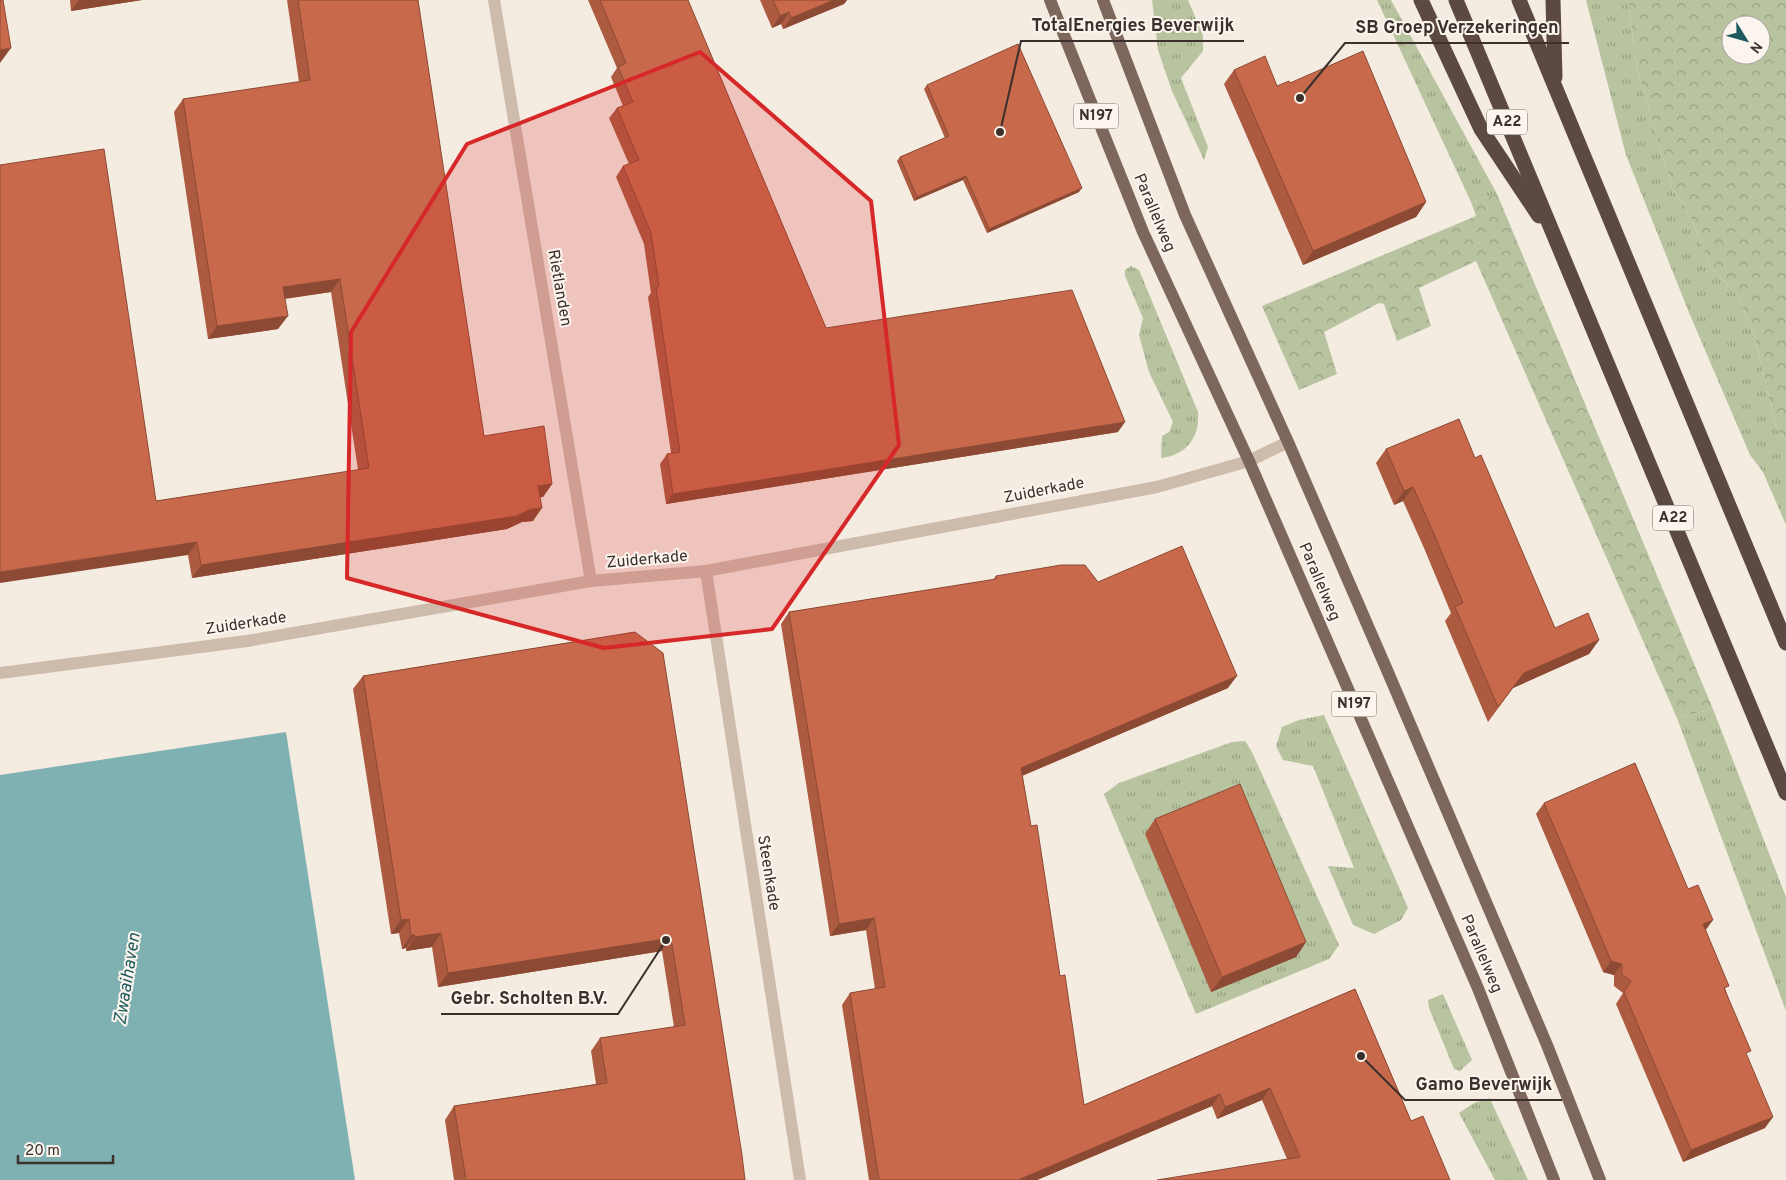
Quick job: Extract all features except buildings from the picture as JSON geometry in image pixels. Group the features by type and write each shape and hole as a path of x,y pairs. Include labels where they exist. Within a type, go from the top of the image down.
{"highway":[{"name":"A22","path":"1421,0 1481,129 1558,244"},
{"name":"A22","path":"1456,0 1786,793"},
{"path":"1519,0 1786,643"},
{"path":"1553,0 1555,86"}],"main road":[{"name":"Parallelweg","path":"1050,0 1143,232 1249,461 1474,977 1554,1180"},
{"name":"Parallelweg","path":"1103,0 1186,215 1288,442 1543,1036 1600,1180"}],"street":[{"name":"Rietlanden","path":"494,0 591,580"},
{"name":"Zuiderkade","path":"0,673 247,641 591,580 706,571 1157,487 1249,461 1288,442"},
{"name":"Steenkade","path":"706,571 800,1180"}],"highlighted area":[{"path":"700,52 871,201 899,445 772,629 604,648 347,578 351,332 467,144"}],"green space":[{"path":"1152,0 1188,0 1203,35 1203,51 1181,78 1208,147 1204,160 1172,91 1158,50"},
{"path":"1377,0 1391,0 1497,194 1471,202"},
{"path":"1586,0 1628,0 1637,69 1672,188 1691,218 1711,268 1737,294 1754,335 1777,431 1786,439 1786,525 1763,472 1750,455 1690,315 1626,155"},
{"path":"1628,0 1786,0 1786,439 1777,431 1754,335 1737,294 1711,268 1691,218 1672,188 1637,69"},
{"path":"1497,194 1713,709 1677,718 1476,261 1419,288 1431,326 1397,341 1384,304 1379,303 1324,332 1337,374 1299,390 1262,306 1476,216 1471,202"},
{"path":"1131,266 1139,270 1198,412 1197,429 1190,443 1178,453 1161,458 1162,436 1169,432 1173,422 1149,372 1139,335 1143,318 1125,276 1125,270"},
{"path":"1713,709 1786,897 1786,1011 1677,718"},
{"path":"1324,715 1408,908 1401,920 1374,934 1353,925 1328,866 1354,868 1313,766 1283,760 1276,746 1282,727 1299,720"},
{"path":"1245,741 1252,752 1339,945 1329,959 1196,1014 1104,794 1119,783 1232,742"},
{"path":"1443,994 1472,1060 1460,1071 1454,1069 1429,1008 1428,1000"},
{"path":"1490,1098 1528,1180 1495,1180 1459,1113 1474,1103"}],"water":[{"name":"Zwaaihaven","path":"286,732 355,1180 0,1180 0,775"}],"place":[{"name":"SB Groep Verzekeringen","path":"1300,98"},
{"name":"TotalEnergies Beverwijk","path":"1000,132"},
{"name":"Gebr. Scholten B.V.","path":"666,940"},
{"name":"Gamo Beverwijk","path":"1361,1056"}]}
